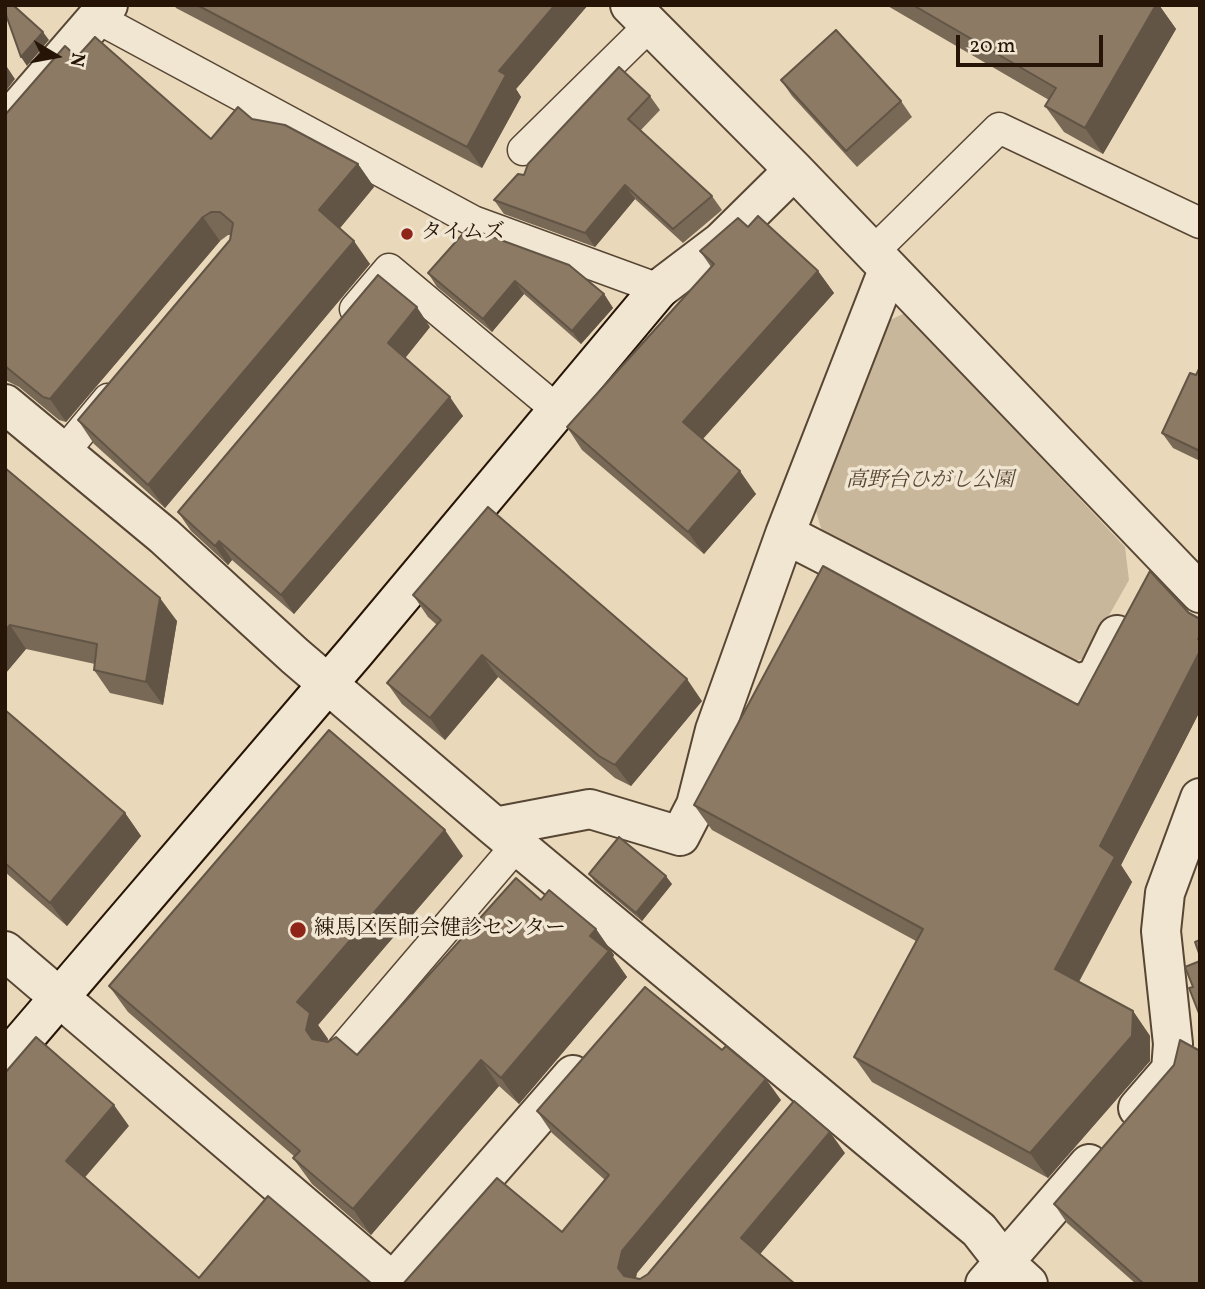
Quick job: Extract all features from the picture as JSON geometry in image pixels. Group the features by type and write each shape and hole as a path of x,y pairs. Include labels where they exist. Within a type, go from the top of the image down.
{"street":[{"path":"5,124 102,11"},
{"path":"640,15 794,170 1200,593"},
{"path":"5,1061 659,289 721,242 794,170"},
{"path":"506,836 590,809 680,836 696,805 715,730 880,261"},
{"path":"5,404 64,452 173,526 327,684 666,968 803,1101 979,1230 1006,1277 1114,1135 1171,1070 1173,1044 1161,930 1165,893 1200,798"},
{"path":"785,534 1077,684 1096,678 1159,552"},
{"path":"5,951 394,1283 593,1052"},
{"path":"639,999 666,968"}],"lane":[{"path":"102,11 473,221 659,289"},
{"path":"523,150 640,15"},
{"path":"880,261 999,128 1200,223"},
{"path":"335,334 389,269 555,409"},
{"path":"64,452 126,378"},
{"path":"341,1051 506,836"}],"green space":[{"name":"高野台ひがし公園","path":"905,313 1125,547 1129,580 1085,658 1063,665 823,535 816,511 882,324"}],"building":[{"path":"5,5 13,5 43,32 21,57 5,12"},
{"path":"197,5 555,5 499,71 506,75 467,147"},
{"path":"913,5 1156,5 1085,128 1045,106 1056,88"},
{"path":"836,30 901,101 846,151 781,80"},
{"path":"95,37 211,139 238,107 252,119 285,125 358,164 319,210 354,241 148,485 78,420 230,240 233,223 220,212 211,212 203,217 50,399 43,397 5,366 5,115 65,46 77,57"},
{"path":"619,67 650,96 628,119 712,196 673,229 625,185 585,233 494,200 518,174 524,175 528,164"},
{"path":"758,216 818,271 683,422 740,471 688,532 567,427 714,264 700,251 738,218 748,227"},
{"path":"468,228 569,265 604,294 572,331 515,281 483,319 428,273"},
{"path":"378,275 417,307 388,343 450,397 281,595 219,541 215,546 178,512"},
{"path":"1200,367 1200,451 1162,433 1190,373 1196,375"},
{"path":"5,468 160,598 146,682 94,670 97,644 10,625 5,631"},
{"path":"488,507 687,679 615,765 599,756 482,655 430,718 387,683 441,620 413,595"},
{"path":"823,566 1078,705 1150,571 1189,613 1200,619 1200,651 1100,846 1115,857 1055,969 1133,1011 1132,1036 1030,1153 854,1057 923,929 694,805"},
{"path":"5,710 125,813 50,903 5,863"},
{"name":"練馬区医師会健診センター","path":"329,730 445,830 297,1002 310,1013 306,1030 312,1039 328,1042 336,1037 357,1055 516,878 541,900 549,890 596,929 590,936 609,951 501,1078 481,1060 353,1209 293,1158 300,1151 109,986"},
{"path":"619,837 666,876 636,913 589,874"},
{"path":"1200,940 1200,956 1195,942"},
{"path":"1200,961 1200,1016 1189,988 1193,987 1185,967"},
{"path":"645,987 722,1050 726,1046 766,1079 622,1251 618,1268 624,1276 640,1279 648,1274 794,1101 830,1132 741,1238 795,1284 403,1284 497,1178 562,1232 609,1175 537,1111"},
{"path":"36,1037 114,1105 66,1161 199,1278 268,1196 372,1284 5,1284 5,1073"},
{"path":"1180,1040 1200,1051 1200,1284 1144,1284 1054,1204 1174,1065"}],"place":[{"name":"タイムズ","path":"407,234"},
{"name":"練馬区医師会健診センター","path":"298,930"}]}
